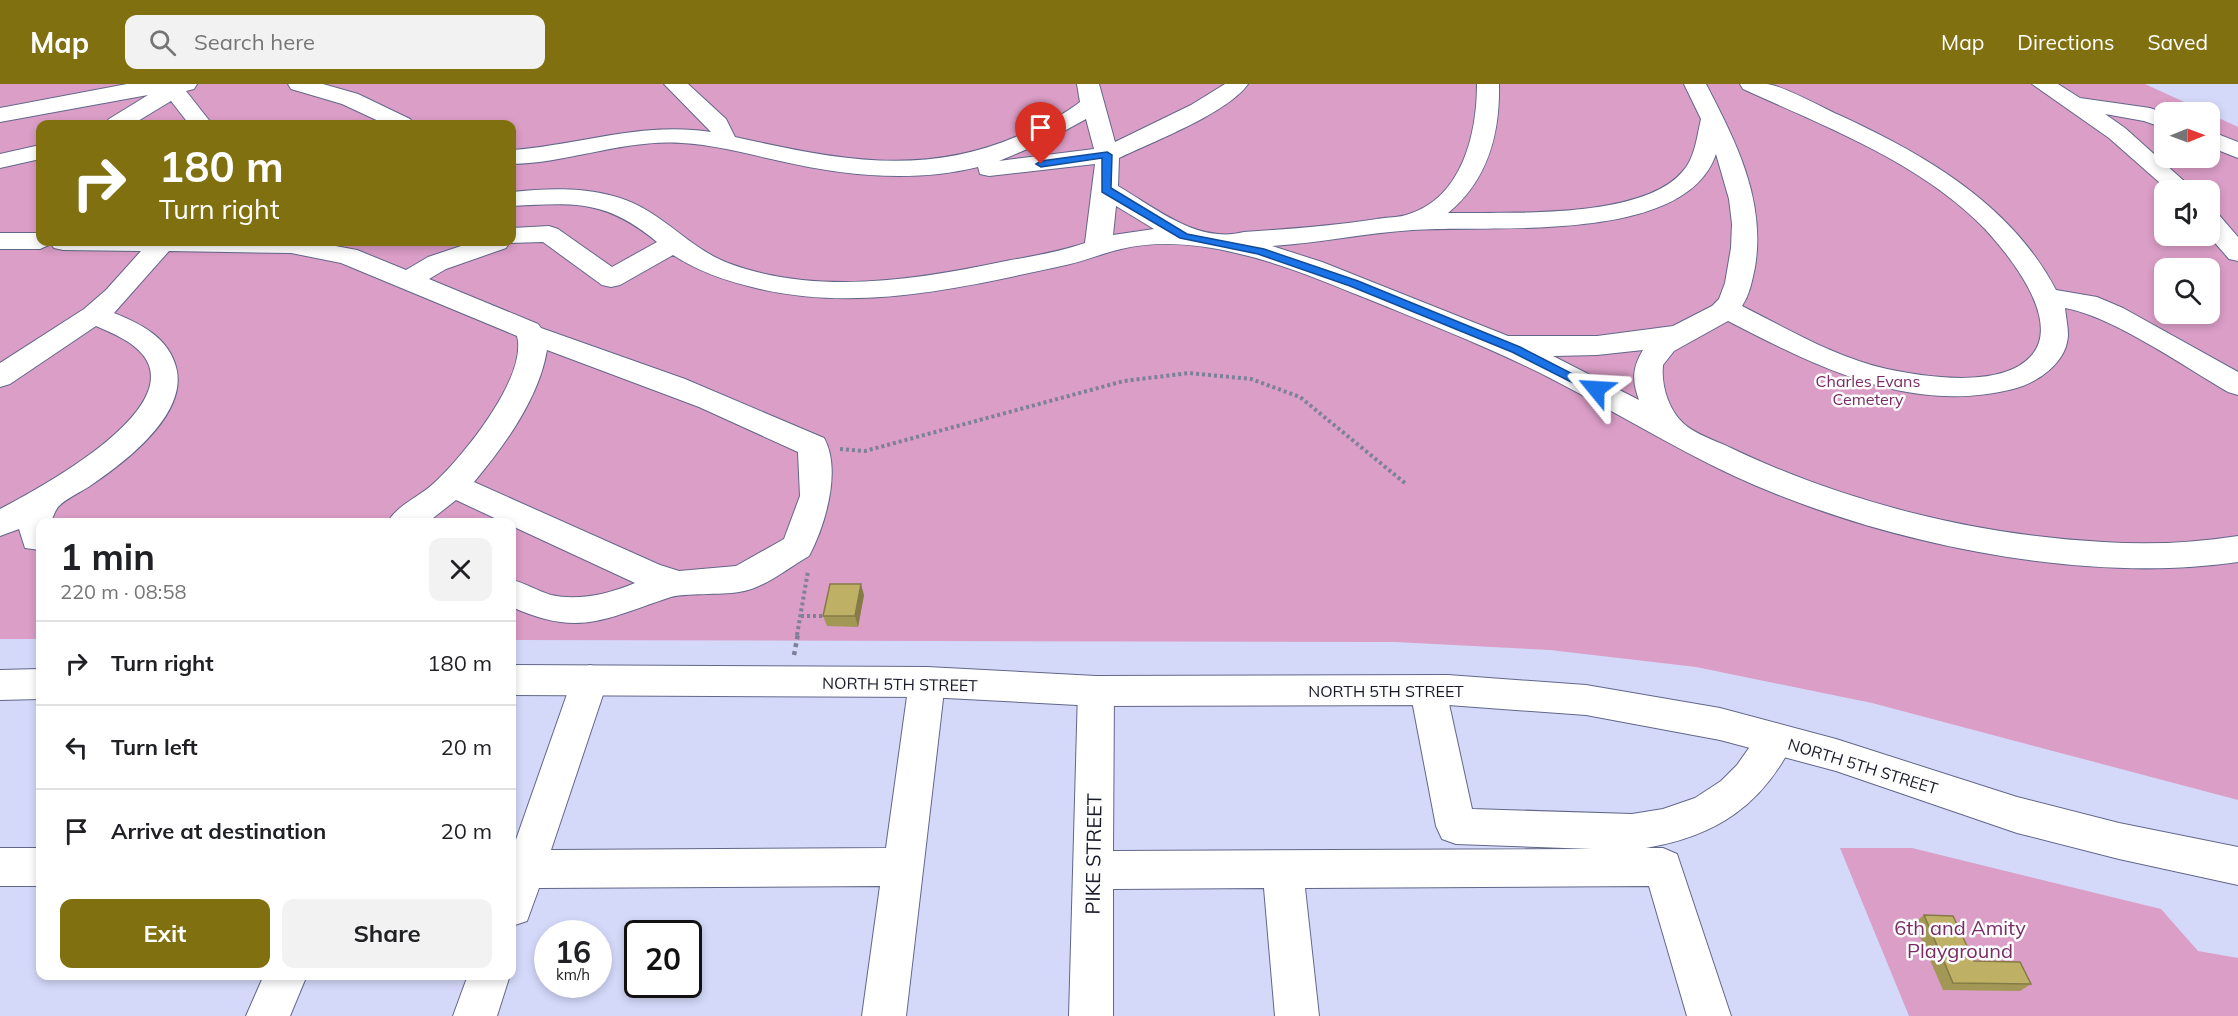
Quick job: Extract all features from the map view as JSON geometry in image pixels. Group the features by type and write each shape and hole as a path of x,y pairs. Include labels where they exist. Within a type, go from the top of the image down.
{"main road":[{"path":"299,84 343,97 393,120"},
{"path":"675,84 718,124 723,132 723,140"},
{"path":"516,156 652,135 694,136 846,166 962,172 1107,155 1199,110 1231,91 1237,84"},
{"path":"1413,222 1440,207 1467,180 1478,156 1486,121 1489,106 1488,84"},
{"path":"2043,84 2134,146 2171,180"},
{"path":"0,115 127,91 174,86"},
{"path":"123,120 174,86"},
{"path":"174,86 198,120"},
{"path":"1222,242 1334,233 1413,222 1593,215 1638,206 1691,178 1702,160 1713,118 1730,89 1905,156 1938,177 2005,236 2032,269 2048,297 2056,332 2055,343 2047,358 2032,372 2010,382 1969,388 1925,386 1860,371 1812,352 1726,309"},
{"path":"918,170 954,167 1011,150 1067,121 1090,92"},
{"path":"1090,92 1107,155 1106,189 1098,246"},
{"path":"2072,102 2154,117"},
{"path":"1670,427 1652,400 1646,378 1649,362 1658,350 1680,334 1713,319 1726,309 1733,297 1742,269 1747,222 1737,174 1713,118"},
{"path":"2220,143 2238,151"},
{"path":"0,161 36,153"},
{"path":"1106,189 1183,236"},
{"path":"516,199 552,196 597,200 630,211 705,262 772,285 860,292 929,285 1079,254 1098,246 1164,235 1222,242 1260,252 1354,284 1489,338 1559,370 1796,490 1902,523 2003,543 2124,558 2183,557 2238,549"},
{"path":"2220,232 2238,253"},
{"path":"516,236 549,234 611,279 674,243"},
{"path":"0,241 36,241"},
{"path":"0,376 52,345 94,315 116,296 159,246"},
{"path":"298,246 348,256 528,330 533,335 628,367 734,409 813,446 816,496 797,547 742,579 679,584 651,576 452,485"},
{"path":"407,281 437,263 486,246"},
{"path":"2048,297 2087,303 2113,314 2238,385"},
{"path":"0,524 46,499 104,461 129,441 151,413 163,389 163,365 158,354 119,325 94,315"},
{"path":"1489,338 1533,345 1566,346 1631,343 1680,334"},
{"path":"409,518 452,485 479,455 510,407 530,363 533,335"},
{"path":"0,356 52,345"},
{"path":"36,518 46,499"},
{"path":"0,544 36,538"},
{"path":"516,594 555,609 583,610 628,600 672,582"},
{"name":"NORTH 5TH STREET","path":"516,680 927,682 1096,691 1428,690 1516,693 1586,700 1720,724 1836,755 2017,814 2119,841 2238,866"},
{"path":"516,896 590,680"},
{"path":"884,1016 927,682"},
{"path":"0,685 36,684"},
{"path":"1428,690 1456,826 1632,832 1677,825 1714,806 1745,783 1776,739"},
{"name":"PIKE STREET","path":"1091,1016 1096,691"},
{"path":"0,867 36,867"},
{"path":"525,869 903,867"},
{"path":"1093,870 1663,867 1709,1016"},
{"path":"1283,869 1297,1016"},
{"path":"268,1016 284,980"},
{"path":"475,1016 487,980"}],"path":[{"path":"813,446 865,451 1124,381 1189,373 1251,379 1300,397 1406,484"},
{"path":"788,681 809,568 791,550"},
{"path":"801,616 829,616"}],"green space":[{"name":"Charles Evans Cemetery","path":"0,84 2145,84 2184,102 2154,102 2154,168 2220,168 2220,119 2238,127 2238,800 1872,703 1696,667 1550,650 1395,642 516,640 516,518 36,518 36,639 0,639"},
{"name":"6th and Amity Playground","path":"1840,848 1912,848 2161,909 2198,951 2238,958 2238,1016 1909,1016"}],"building":[{"path":"830,584 861,584 855,616 823,616"},
{"path":"1924,915 1953,916 1974,961 2020,962 2031,984 1953,983"}],"route":[{"path":"1041,164 1107,155 1106,189 1183,236 1222,242 1260,252 1354,284 1516,350 1596,389"}]}
